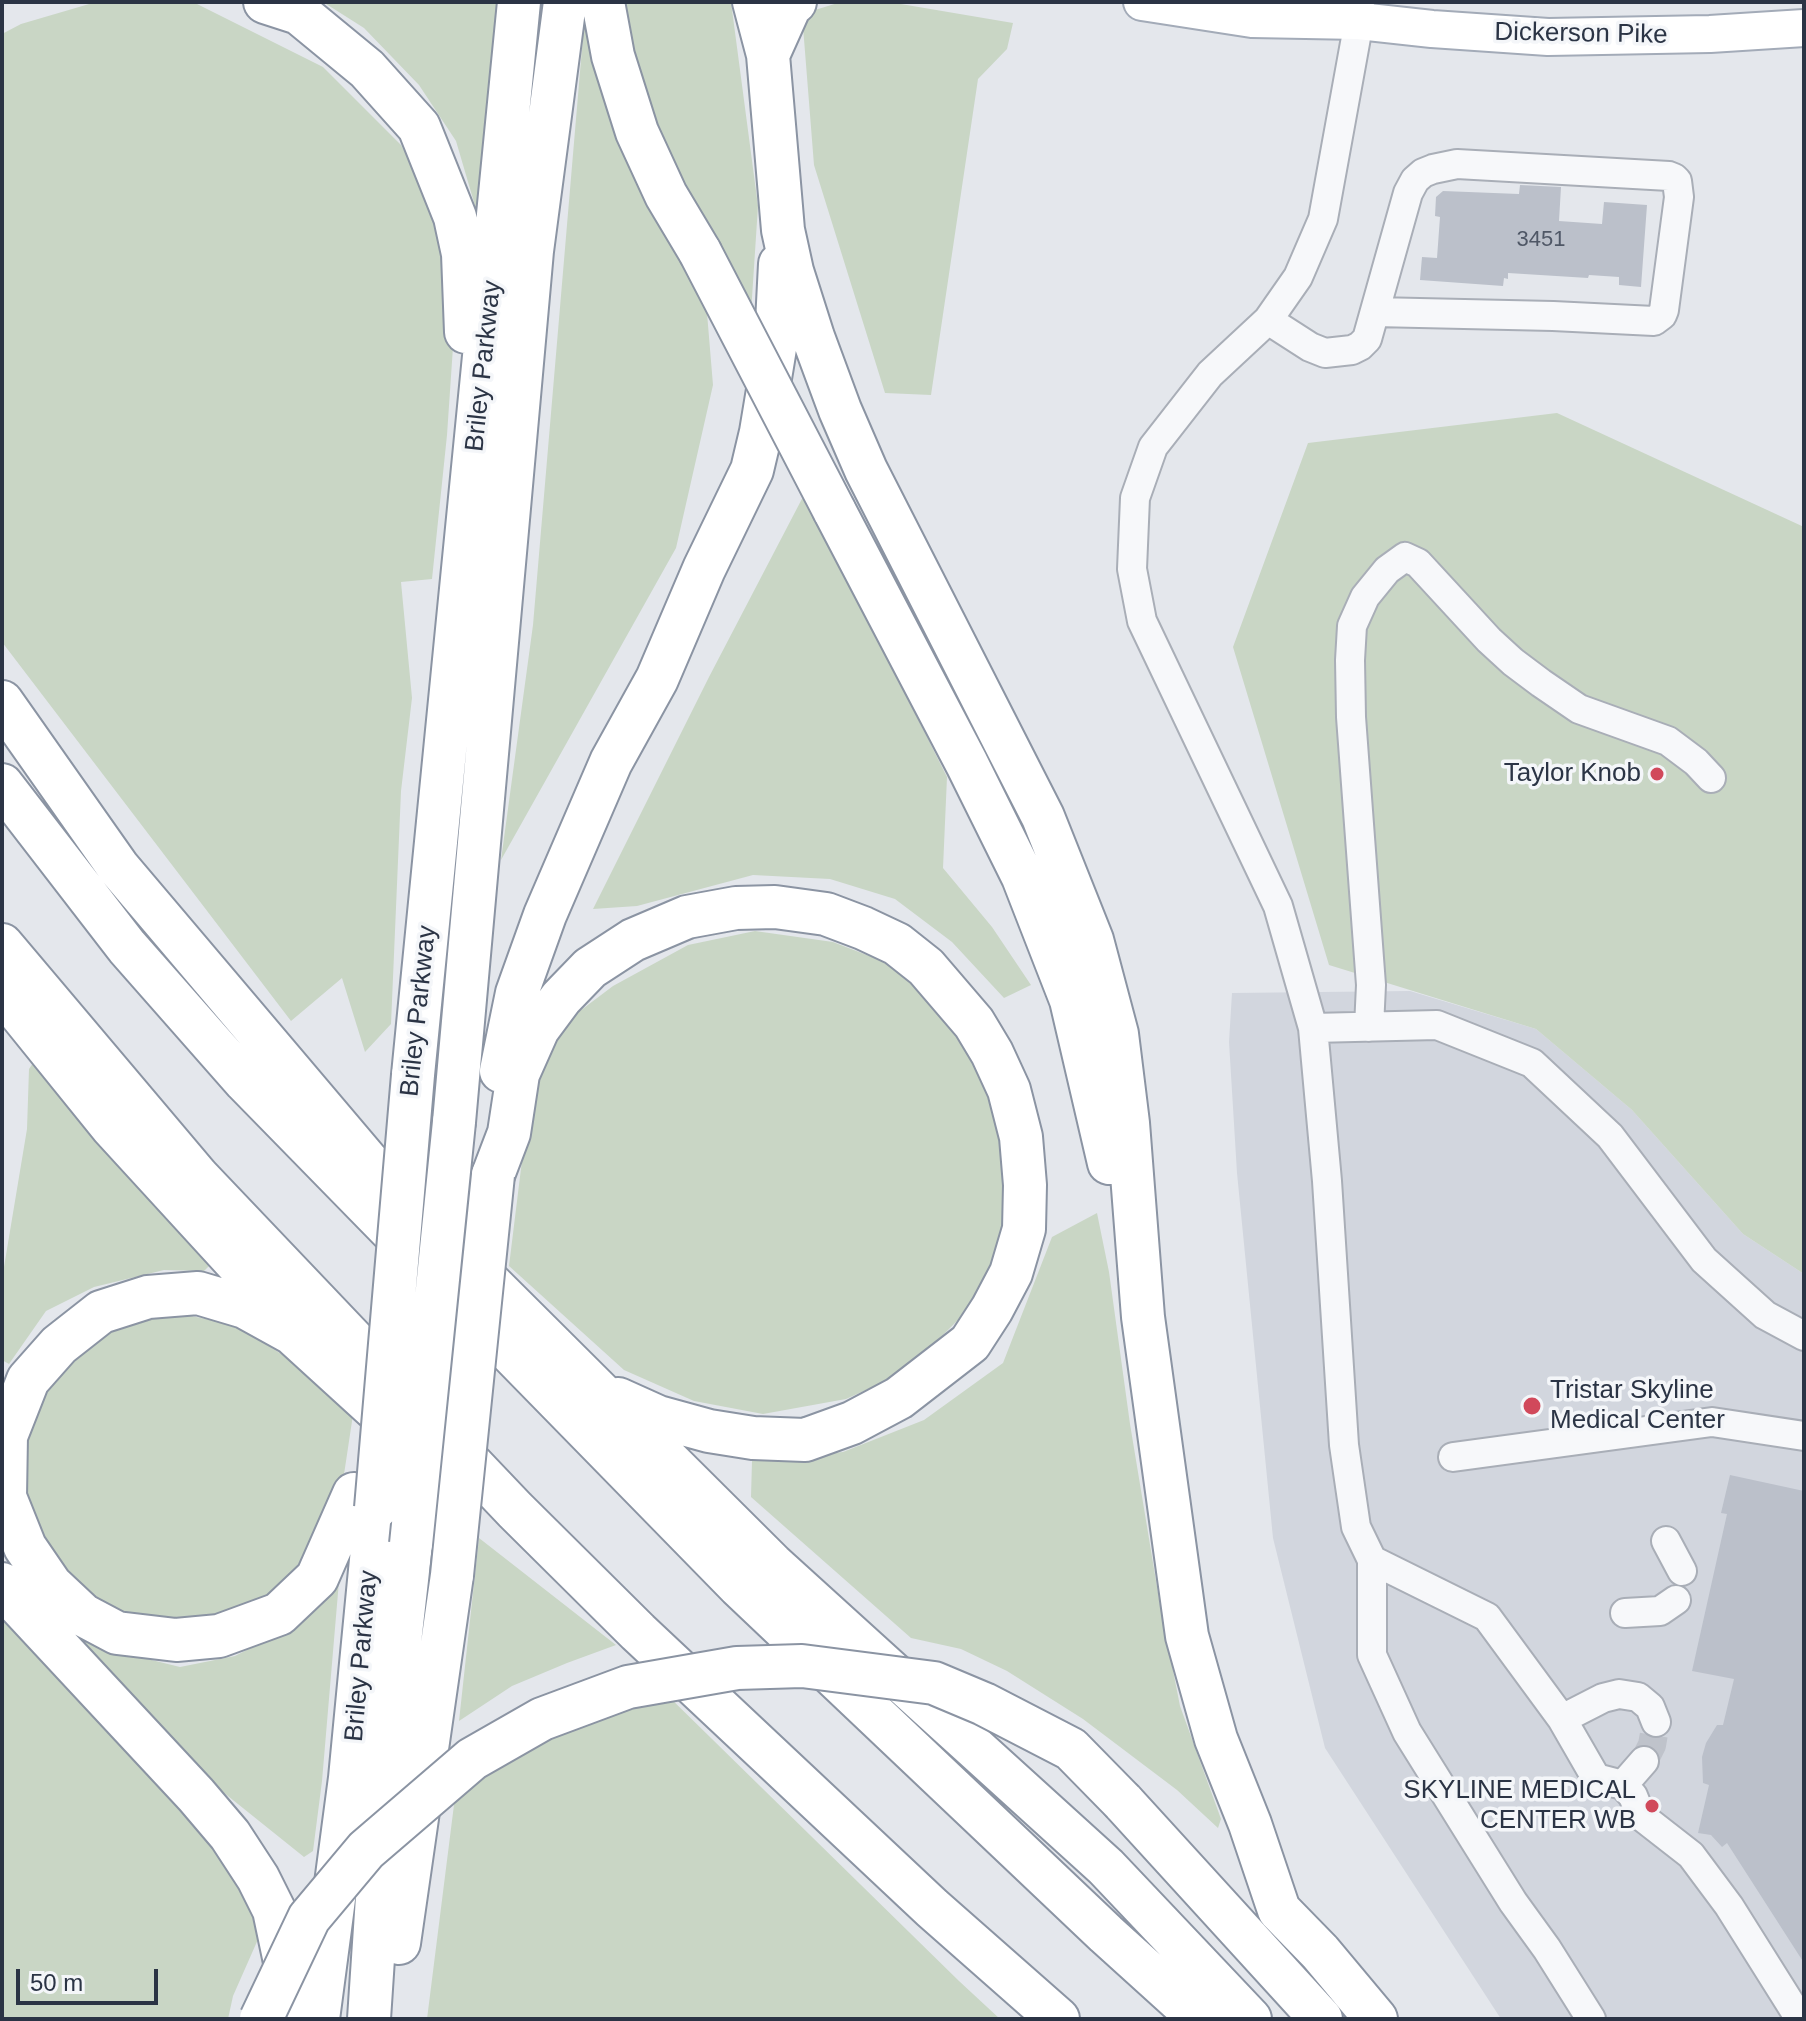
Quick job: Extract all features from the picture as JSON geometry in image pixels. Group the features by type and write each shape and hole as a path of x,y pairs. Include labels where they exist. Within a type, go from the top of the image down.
{"highway":[{"path":"265,2 299,13 367,69 419,127 455,217 463,254 469,516"},
{"path":"754,2 768,55 783,230 792,271 813,337 866,470 1043,817 1092,940 1117,1034 1128,1123 1143,1317 1187,1636 1216,1739 1250,1824 1279,1910 1320,1952 1376,2019"},
{"path":"768,55 790,6 795,2"},
{"name":"Briley Parkway","path":"318,2019 350,1778 365,1501 391,1319 519,4"},
{"name":"Briley Parkway","path":"369,2019 385,1776 454,1122 532,251 564,10"},
{"path":"604,11 620,85 637,132 666,195 700,252 1023,877 1071,1000 1143,1317"},
{"path":"388,2019 452,1575 493,1175 497,1103 517,993 545,915 611,762 657,679 704,569 752,470 776,342 783,230"},
{"path":"2,702 118,867 368,1162 772,1564 1106,1867 1250,2019"},
{"path":"2,785 127,947 245,1081 739,1586 1200,2019"},
{"path":"493,1175 509,1133 518,1074 538,1029 561,998 590,968 633,940 687,917 736,908 775,907 826,914 897,944 926,967 974,1023 1009,1090 1021,1137 1025,1185 1024,1229 1011,1273 970,1343 899,1398 852,1423 805,1440 753,1438 709,1431 658,1417 616,1399 559,1351"},
{"path":"2,945 198,1177 504,1498 638,1632 932,1908 1058,2019"},
{"path":"2,991 112,1127 345,1380"},
{"path":"365,1501 317,1578 279,1614 219,1636 176,1640 117,1633 83,1615 51,1585 25,1547 5,1497 6,1436 28,1380 59,1345 101,1312 148,1297 198,1293 245,1307 292,1333 512,1536 638,1632"},
{"path":"2,1584 230,1835 274,1910 297,2019"},
{"path":"261,2019 309,1918 366,1850 472,1759 542,1719 628,1687 737,1668 802,1666 934,1683 984,1704 1071,1749 1321,2019"}],"main road":[{"name":"Dickerson Pike","path":"1142,2 1252,19 1360,12"},
{"name":"Dickerson Pike","path":"1296,2 1360,12 1432,29 1548,37 1710,34 1804,28"}],"lane":[{"path":"1360,12 1323,219 1298,277 1268,320 1210,374 1153,447 1135,498 1132,569 1142,621 1278,906 1313,1028 1327,1181 1344,1445 1356,1527 1372,1560 1372,1655 1407,1732 1513,1902 1591,2019"},
{"path":"1268,320 1325,353 1339,353 1360,346 1367,339 1408,193 1423,173 1457,164 1669,176 1677,181 1679,197 1664,310 1654,321 1375,312"},
{"path":"1369,1027 1371,985 1351,717 1350,660 1352,626 1365,597 1387,570 1405,557 1418,563 1489,640 1541,683 1579,709 1668,741 1711,778"},
{"path":"1313,1028 1437,1025 1532,1063 1610,1136 1704,1260 1765,1315 1804,1336"},
{"path":"1453,1457 1712,1422 1804,1436"},
{"path":"1666,1541 1682,1571"},
{"path":"1372,1560 1487,1617 1562,1719 1596,1778 1623,1785 1633,1796 1641,1816 1691,1855 1729,1906 1800,2019"},
{"path":"1625,1613 1660,1611 1676,1600"},
{"path":"1562,1719 1603,1698 1619,1694 1638,1697 1650,1707 1656,1722"},
{"path":"1623,1785 1644,1761"}],"shaded area":[{"name":"Tristar Skyline Medical Center","path":"1410,991 1536,1029 1632,1110 1743,1234 1804,1274 1804,2019 1501,2019 1325,1748 1273,1538 1237,1173 1229,1042 1232,993"}],"green space":[{"path":"96,2 193,2 323,67 401,145 440,218 453,347 447,435 432,579 401,582 412,698 401,791 391,1024 365,1052 342,978 291,1021 2,642 2,34 21,24"},
{"path":"323,2 502,2 484,208 476,209 456,141 419,85 364,28"},
{"path":"625,2 731,2 758,206 751,313 655,125 631,42"},
{"path":"841,2 889,2 1013,23 1007,49 978,79 931,395 885,393 814,165 802,14"},
{"path":"585,13 665,230 707,313 713,385 676,548 501,860 533,625"},
{"path":"1557,413 1804,527 1804,1274 1743,1234 1632,1110 1536,1029 1329,965 1233,647 1308,443"},
{"path":"805,493 947,777 943,868 992,927 1031,985 1004,998 952,942 895,899 830,879 753,875 637,906 593,909"},
{"path":"755,931 833,942 898,967 945,1001 991,1075 1013,1198 999,1258 964,1314 906,1372 846,1399 763,1414 694,1401 624,1370 509,1266 526,1128 539,1065 564,1023 613,986 688,945"},
{"path":"33,1063 43,1068 211,1264 204,1271 164,1270 94,1287 46,1311 9,1364 2,1360 2,1279 27,1129 29,1069"},
{"path":"1097,1213 1109,1272 1159,1599 1180,1706 1221,1819 1218,1828 1177,1790 1083,1719 1007,1671 961,1649 911,1638 751,1497 752,1461 843,1452 924,1420 1003,1363 1052,1237"},
{"path":"176,1313 236,1325 317,1377 354,1408 343,1481 296,1583 223,1625 114,1617 36,1543 19,1458 43,1381 113,1323"},
{"path":"479,1538 616,1645 512,1686 459,1721"},
{"path":"339,1581 322,1781 313,1851 304,1857 203,1776 59,1617 115,1651 180,1667 235,1656 290,1628"},
{"path":"2,1605 213,1828 263,1928 233,1996 228,2019 2,2019"},
{"path":"662,1690 1000,2019 427,2019 456,1789 526,1738"}],"building":[{"path":"1520,185 1561,187 1559,221 1602,224 1604,202 1647,205 1641,287 1619,285 1619,277 1589,275 1588,278 1508,273 1503,286 1420,280 1422,257 1437,258 1440,217 1435,216 1436,197 1443,191 1519,194"},
{"path":"1730,1475 1804,1491 1804,1963 1727,1843 1722,1847 1711,1835 1698,1833 1709,1785 1703,1783 1702,1757 1717,1725 1723,1725 1734,1679 1692,1671 1727,1514 1721,1513"}],"tunnel":[{"path":"1644,1761 1652,1745 1656,1722"}],"place":[{"name":"Taylor Knob","path":"1657,774"},
{"name":"Tristar Skyline Medical Center","path":"1532,1406"},
{"name":"SKYLINE MEDICAL CENTER WB","path":"1652,1806"}]}
